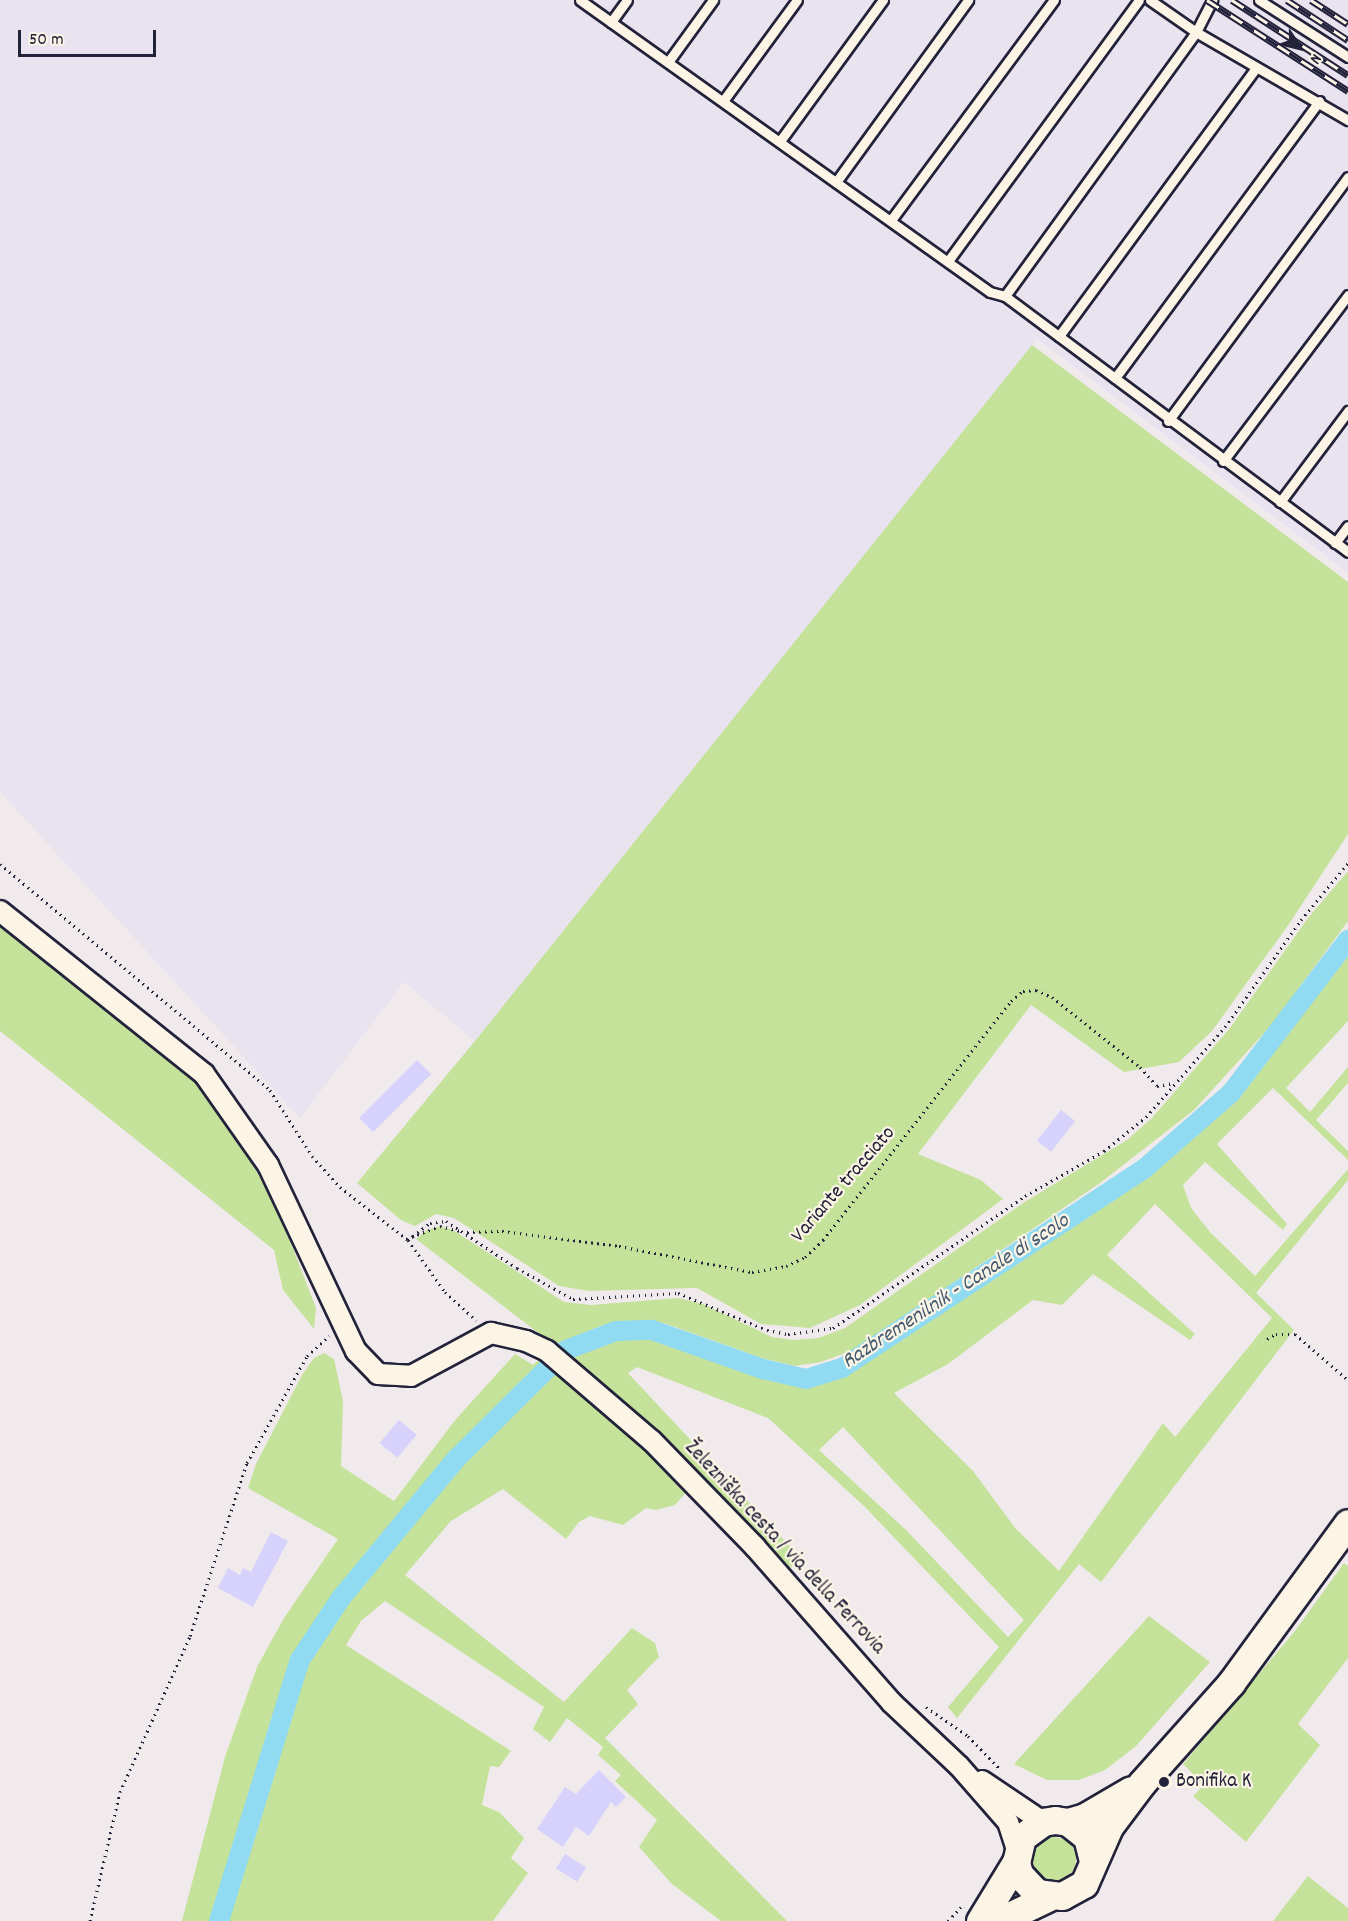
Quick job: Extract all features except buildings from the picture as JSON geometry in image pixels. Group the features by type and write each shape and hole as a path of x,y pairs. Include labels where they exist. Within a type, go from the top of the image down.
{"main road":[{"path":"999,1921 1049,1897 1074,1892 1084,1884 1109,1827 1142,1783 1231,1683 1348,1523"},
{"path":"973,1912 1017,1856 1022,1837 1055,1822 1085,1817 1142,1783"},
{"path":"1055,1822 1087,1837 1094,1861"},
{"path":"1017,1856 1027,1885 1049,1897"}],"street":[{"path":"0,911 204,1074 268,1165 356,1351 378,1374 411,1376 491,1333"},
{"name":"Železniška cesta / via della Ferrovia","path":"491,1333 526,1341 547,1351 652,1441 826,1624 891,1702 959,1766 1008,1822 1017,1856"},
{"name":"Železniška cesta / via della Ferrovia","path":"959,1766 1055,1822"}],"lane":[{"path":"580,0 990,292 1005,296 1168,420 1348,552"},
{"path":"611,22 627,0"},
{"path":"668,62 713,0"},
{"path":"723,101 797,0"},
{"path":"780,141 883,0"},
{"path":"836,182 968,0"},
{"path":"891,220 1054,0"},
{"path":"948,261 1139,0"},
{"path":"1150,0 1196,32 1256,68 1319,101 1348,120"},
{"path":"1005,296 1196,32 1212,0"},
{"path":"1259,0 1348,57"},
{"path":"1059,336 1256,68"},
{"path":"1115,378 1319,101"},
{"path":"1168,420 1348,177"},
{"path":"1223,461 1348,295"},
{"path":"1280,502 1348,411"},
{"path":"1335,543 1348,526"}],"path":[{"path":"407,1239 430,1223 446,1221 517,1268 573,1299 678,1293 766,1330 814,1333 833,1328 867,1308 1025,1196 1104,1151 1146,1117 1225,1027 1301,920 1348,863"},
{"path":"0,864 270,1090 312,1156 340,1186 407,1239 445,1292 491,1333"},
{"name":"Variante tracciato","path":"465,1232 502,1231 620,1246 752,1272 786,1266 804,1257 823,1240 1011,1001 1023,991 1036,990 1052,997 1140,1067 1157,1086 1176,1082"},
{"path":"90,1921 120,1792 190,1635 247,1463 307,1356 343,1323"},
{"path":"1268,1339 1276,1334 1295,1334 1348,1380"},
{"path":"915,1702 968,1736 1002,1772"},
{"path":"948,1921 973,1912"}],"shaded area":[{"path":"0,0 1348,0 1348,573 1037,339 475,1041 404,982 300,1118 0,792"}],"green space":[{"path":"1032,345 1348,582 1348,834 1289,924 1212,1031 1179,1062 1124,1072 1031,1005 918,1154 981,1180 1003,1199 860,1305 810,1328 761,1324 697,1288 589,1291 559,1286 454,1218 436,1214 415,1226 401,1220 357,1183 475,1041"},
{"path":"1348,871 1348,921 1274,1022 1194,1110 1100,1183 856,1349 821,1362 795,1366 762,1358 664,1323 633,1321 603,1325 554,1345 416,1239 427,1230 440,1226 453,1230 564,1302 591,1305 678,1298 703,1304 772,1337 794,1340 818,1338 845,1328 1023,1203 1127,1140 1152,1118 1230,1028 1308,918"},
{"path":"0,919 198,1082 223,1115 269,1193 316,1308 314,1329 283,1290 274,1250 0,1031"},
{"path":"1348,948 1348,1021 1286,1088 1310,1112 1348,1067 1348,1083 1316,1120 1348,1151 1348,1160 1273,1088 1217,1144 1287,1224 1283,1230 1205,1162 1183,1185 1191,1208 1210,1232 1255,1276 1348,1169 1348,1180 1256,1293 1294,1330 1101,1582 1079,1564 957,1718 948,1707 999,1647 864,1506 768,1418 637,1367 628,1373 800,1557 789,1569 629,1407 572,1357 601,1342 651,1337 795,1381 822,1380 868,1361 1110,1199 1217,1118 1243,1090","holes":["1155,1204 1272,1318 1175,1437 1163,1423 1059,1571 1016,1529 973,1471 894,1393 948,1364 1033,1300 1062,1305 1093,1274 1190,1340 1195,1334 1107,1255","843,1427 1024,1620 1008,1637 906,1530 819,1450"]},
{"path":"324,1353 334,1359 343,1401 341,1466 394,1501 456,1419 515,1354 533,1365 542,1357 620,1423 688,1490 675,1505 656,1510 646,1508 623,1525 590,1516 579,1522 566,1539 503,1489 451,1521 405,1575 564,1702 632,1628 655,1643 659,1657 627,1690 638,1704 605,1738 787,1921 721,1921 672,1884 639,1847 657,1820 615,1781 621,1775 598,1755 603,1747 567,1718 550,1742 533,1729 544,1707 385,1601 361,1621 346,1645 511,1751 499,1767 490,1766 482,1805 499,1812 524,1838 511,1858 528,1873 493,1921 182,1921 225,1757 257,1667 284,1618 338,1539 248,1488 256,1464 302,1375 314,1358"},
{"path":"1344,1563 1348,1566 1348,1658 1298,1724 1320,1745 1246,1842 1193,1796 1204,1785 1183,1764 1295,1631"},
{"path":"1149,1616 1210,1662 1136,1746 1105,1770 1079,1780 1047,1780 1014,1764"},
{"path":"1054,1837 1063,1838 1070,1843 1075,1850 1075,1868 1070,1875 1063,1880 1054,1881 1045,1880 1038,1875 1033,1868 1032,1859 1033,1850 1038,1843 1045,1838"},
{"path":"1308,1876 1348,1908 1348,1921 1273,1921"}],"waterway":[{"name":"Razbremenilnik - Canale di scolo","path":"219,1921 300,1660 341,1598 455,1460 566,1350 616,1331 652,1330 763,1369 806,1379 842,1368 1145,1168 1231,1093 1348,940"}],"railway":[{"path":"1207,0 1348,91"},
{"path":"1232,0 1348,75"},
{"path":"1287,0 1348,40"},
{"path":"1311,0 1348,24"}],"place":[{"name":"Bonifika K","path":"1164,1782"}]}
